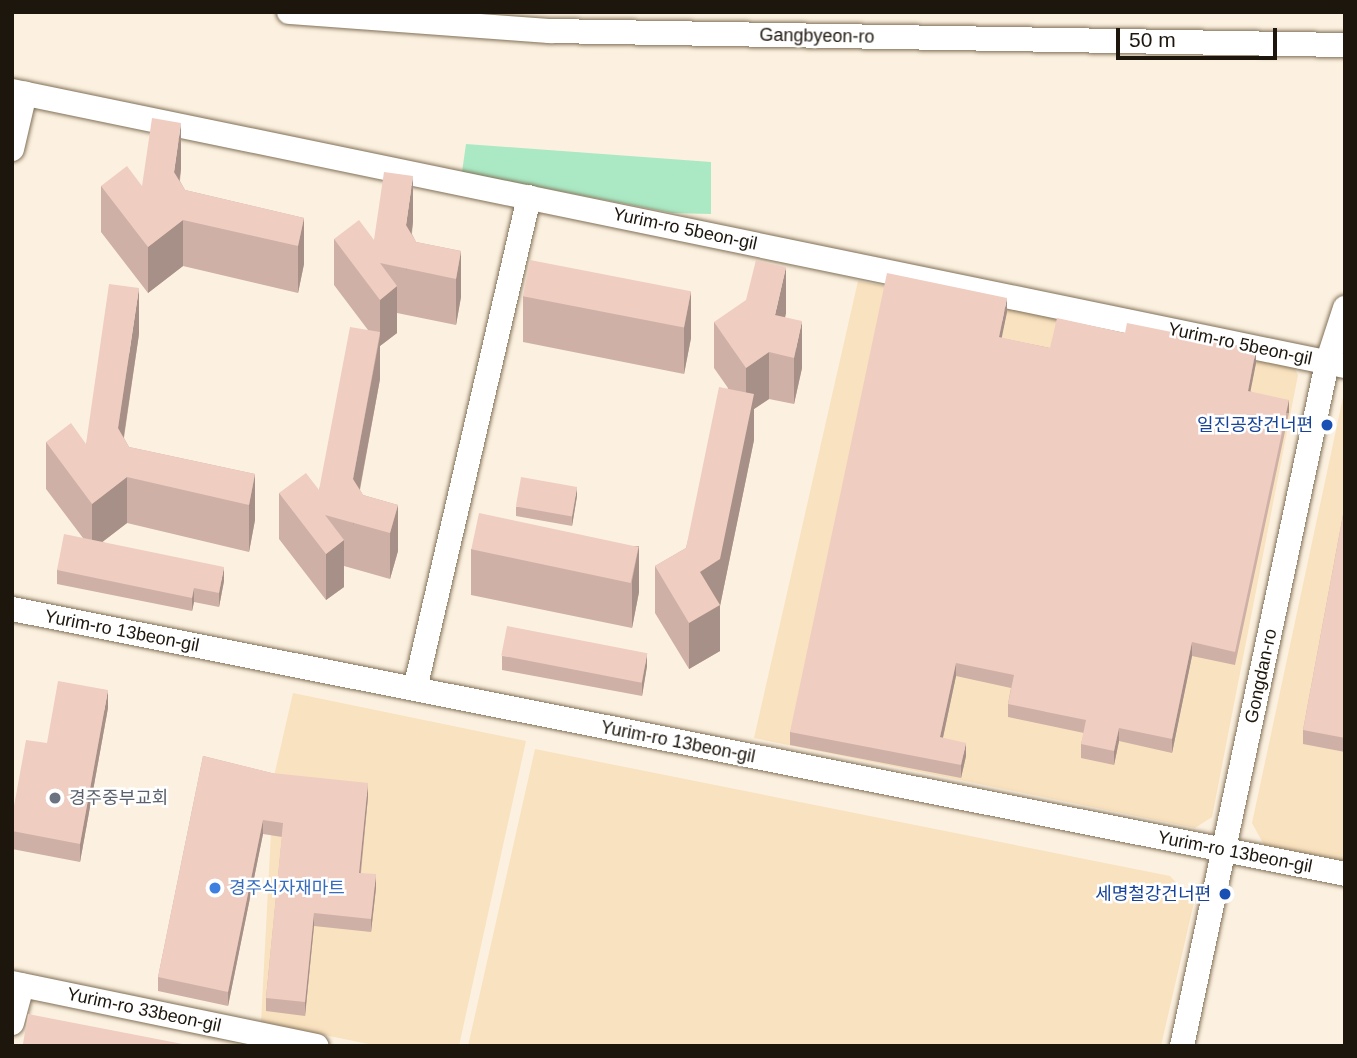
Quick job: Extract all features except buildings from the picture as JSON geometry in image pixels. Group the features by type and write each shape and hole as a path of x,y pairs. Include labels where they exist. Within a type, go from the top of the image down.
{"street":[{"name":"Gangbyeon-ro","path":"289,12 550,31 1345,45"},
{"name":"Yurim-ro 5beon-gil","path":"12,149 19,92 1336,364"},
{"path":"415,689 529,197"},
{"name":"Gongdan-ro","path":"1182,1046 1224,850 1336,364 1345,308"},
{"name":"Yurim-ro 13beon-gil","path":"12,609 1345,874"},
{"path":"12,1023 17,984"},
{"name":"Yurim-ro 33beon-gil","path":"17,984 277,1042 317,1046"}],"shaded area":[{"path":"858,281 1290,361 1298,375 1212,817 1195,828 754,738"},
{"path":"1345,388 1345,861 1264,845 1252,823"},
{"path":"293,693 526,741 459,1046 378,1046 261,1022 274,776"},
{"path":"535,749 1170,876 1194,902 1161,1046 468,1046"}],"green space":[{"path":"466,144 711,162 711,214 672,213 462,172"}],"place":[{"name":"일진공장건너편","path":"1327,425"},
{"name":"경주중부교회","path":"55,798"},
{"name":"경주식자재마트","path":"215,888"},
{"name":"세명철강건너편","path":"1225,894"}]}
